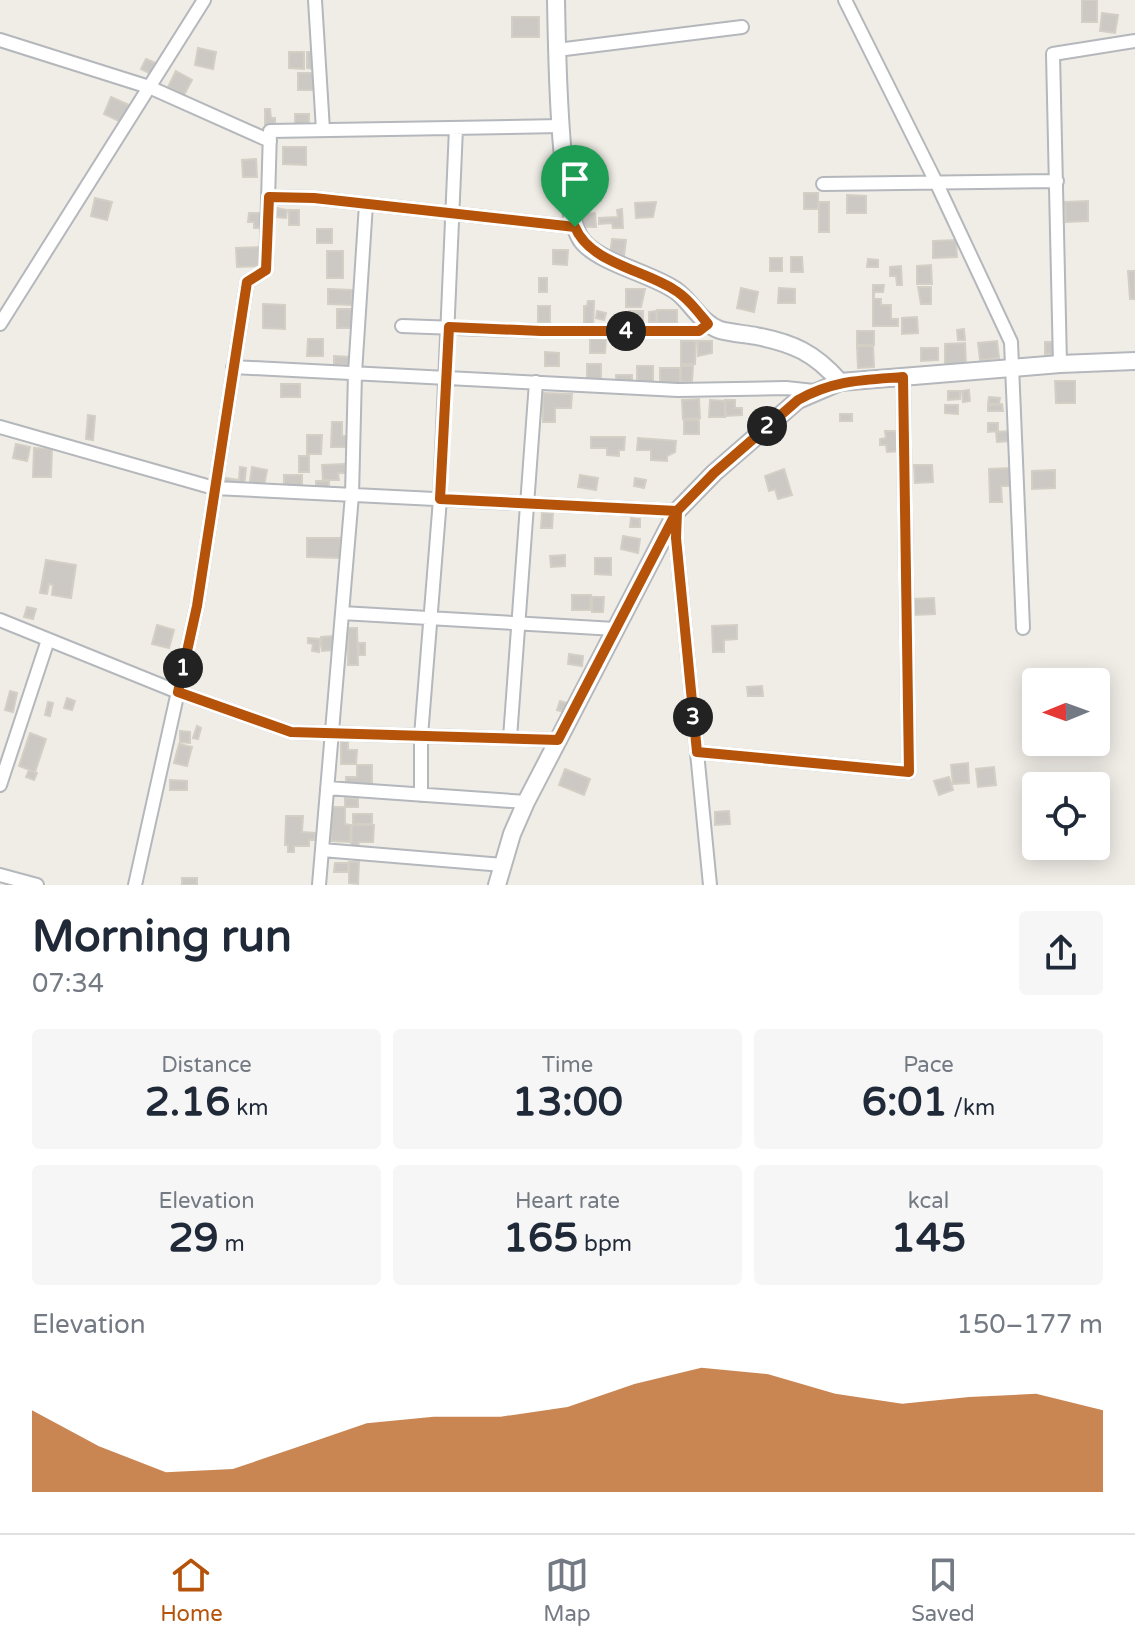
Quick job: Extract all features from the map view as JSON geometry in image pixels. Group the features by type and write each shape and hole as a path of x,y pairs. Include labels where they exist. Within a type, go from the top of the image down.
{"street":[{"path":"0,324 204,0"},
{"path":"315,0 323,130"},
{"path":"556,0 561,126 570,213 582,242 594,252 674,289 708,324 721,330 778,340 797,347 824,363 840,382"},
{"path":"845,0 1011,342 1023,628"},
{"path":"557,50 742,27"},
{"path":"0,40 149,87 270,141"},
{"path":"1060,364 1053,54 1135,41"},
{"path":"135,885 197,606 247,282 266,270 270,131 561,126"},
{"path":"421,795 421,736 440,499 456,128"},
{"path":"823,184 1057,181"},
{"path":"269,197 314,198 575,227"},
{"path":"319,885 352,495 355,373 366,204"},
{"path":"402,326 541,331 699,331 708,324"},
{"path":"497,885 526,802 677,511 714,473 798,400 840,382 1013,367 1135,361"},
{"path":"233,367 678,390 786,388 814,391"},
{"path":"697,752 909,772 903,377"},
{"path":"510,738 536,382"},
{"path":"0,427 214,488 677,511"},
{"path":"677,511 676,538 710,885"},
{"path":"342,613 615,629"},
{"path":"0,620 178,692 291,732 558,740"},
{"path":"0,785 48,640"},
{"path":"327,788 526,802"},
{"path":"322,850 503,865"},
{"path":"0,875 37,885"}],"building":[{"path":"1082,0 1097,0 1097,22 1082,22"},
{"path":"1102,13 1118,15 1115,33 1100,31"},
{"path":"512,17 539,17 539,37 512,37"},
{"path":"198,48 216,52 213,69 195,65"},
{"path":"289,52 304,52 304,69 289,68"},
{"path":"307,52 313,52 312,69 307,68"},
{"path":"146,59 156,63 151,74 141,69"},
{"path":"176,71 192,80 184,95 168,87"},
{"path":"298,73 314,73 314,90 298,90"},
{"path":"111,97 129,105 121,122 104,114"},
{"path":"265,109 270,109 275,124 265,124"},
{"path":"295,114 309,114 309,128 295,128"},
{"path":"283,147 306,147 306,165 283,164"},
{"path":"256,159 257,177 243,177 242,160"},
{"path":"600,189 601,201 592,202 591,190"},
{"path":"589,190 591,203 580,205 578,192"},
{"path":"804,193 818,193 818,209 804,209"},
{"path":"847,195 866,196 866,213 847,213"},
{"path":"95,198 112,202 107,220 91,216"},
{"path":"1088,201 1088,221 1066,222 1065,202"},
{"path":"656,202 653,217 636,218 635,203"},
{"path":"819,202 829,202 829,232 819,232"},
{"path":"277,208 287,210 286,218 276,217"},
{"path":"622,209 623,228 613,228 612,223 599,224 599,218 618,217 617,210"},
{"path":"289,210 299,210 299,225 289,225"},
{"path":"249,213 261,213 261,228 254,228 254,222 248,222"},
{"path":"595,213 596,227 582,227 581,214"},
{"path":"317,229 332,229 332,243 317,243"},
{"path":"612,239 626,240 624,256 610,255"},
{"path":"956,240 957,257 933,258 933,241"},
{"path":"261,247 262,266 237,267 236,248"},
{"path":"553,250 568,250 567,265 553,264"},
{"path":"327,251 343,251 343,278 327,278"},
{"path":"791,257 802,257 803,272 791,272"},
{"path":"770,258 782,258 782,271 770,271"},
{"path":"868,259 878,260 878,267 867,267"},
{"path":"931,265 932,284 917,284 917,266"},
{"path":"901,266 902,285 897,285 896,276 890,276 890,267"},
{"path":"1128,271 1135,271 1135,299 1130,299"},
{"path":"539,278 547,278 547,292 539,292"},
{"path":"873,285 884,285 883,292 874,292 874,299 881,299 881,305 891,305 891,319 898,319 898,326 873,326"},
{"path":"918,287 931,287 931,304 921,304"},
{"path":"741,288 758,292 754,312 737,308"},
{"path":"779,288 795,289 795,303 778,303"},
{"path":"328,289 352,290 352,305 328,304"},
{"path":"626,289 645,289 641,307 626,307"},
{"path":"588,301 594,301 593,331 584,331 584,306"},
{"path":"263,304 285,305 285,329 263,328"},
{"path":"538,306 550,306 550,323 538,323"},
{"path":"337,309 353,309 353,328 337,328"},
{"path":"657,310 677,310 677,323 657,323"},
{"path":"597,311 606,313 604,320 596,318"},
{"path":"629,311 643,311 643,325 629,324"},
{"path":"656,311 657,322 649,322 649,312"},
{"path":"917,317 918,333 902,334 902,318"},
{"path":"964,329 965,340 958,340 957,330"},
{"path":"857,331 874,331 874,345 857,345"},
{"path":"308,339 323,339 323,356 307,356"},
{"path":"590,339 606,339 605,353 590,353"},
{"path":"681,341 696,341 695,364 681,364"},
{"path":"698,341 712,341 712,353 698,356"},
{"path":"997,341 999,358 980,360 978,343"},
{"path":"1045,342 1054,342 1054,354 1045,354"},
{"path":"965,343 966,365 945,366 945,344"},
{"path":"857,346 873,346 874,367 858,368"},
{"path":"921,348 938,348 938,360 921,361"},
{"path":"545,352 559,353 559,366 545,366"},
{"path":"334,356 350,357 350,365 334,365"},
{"path":"587,364 601,364 601,383 587,382"},
{"path":"637,366 653,366 653,385 637,385"},
{"path":"681,366 693,366 692,382 681,382"},
{"path":"660,368 680,368 680,386 660,386"},
{"path":"616,375 632,375 632,384 616,383"},
{"path":"1055,381 1075,381 1075,403 1056,403"},
{"path":"281,384 300,384 300,397 281,397"},
{"path":"969,390 970,401 963,402 962,391"},
{"path":"948,391 960,391 960,399 948,400"},
{"path":"543,393 572,394 571,408 555,408 555,422 543,422"},
{"path":"989,397 1000,398 999,404 988,404"},
{"path":"699,399 700,418 683,419 682,400"},
{"path":"710,400 725,401 725,417 709,417"},
{"path":"725,400 735,400 735,408 742,408 742,415 726,416"},
{"path":"1002,404 1003,411 988,411 988,405"},
{"path":"945,405 958,405 958,414 945,413"},
{"path":"840,414 852,414 852,421 840,421"},
{"path":"88,415 95,416 93,440 86,439"},
{"path":"684,420 699,420 699,434 684,434"},
{"path":"332,422 342,422 342,436 347,436 347,447 331,447"},
{"path":"988,423 998,423 998,431 988,432"},
{"path":"885,431 901,431 902,451 887,452 886,445 880,445 880,439 886,438"},
{"path":"1010,431 1011,441 997,442 996,432"},
{"path":"307,435 322,435 321,454 307,454"},
{"path":"591,437 625,437 624,450 619,450 619,456 607,455 607,448 591,448"},
{"path":"638,438 676,441 675,452 667,456 667,461 651,460 651,450 637,450"},
{"path":"16,444 30,447 27,461 13,458"},
{"path":"34,448 52,449 51,477 33,477"},
{"path":"299,456 309,456 309,472 299,472"},
{"path":"345,464 345,473 338,473 339,480 323,480 322,465"},
{"path":"914,465 932,465 933,482 915,483"},
{"path":"240,467 246,468 244,488 224,486 225,478 239,480"},
{"path":"252,467 267,470 263,491 249,488"},
{"path":"1012,468 1012,486 1001,486 1002,502 990,502 989,469"},
{"path":"784,469 792,495 778,499 775,489 769,491 765,476"},
{"path":"1055,470 1055,488 1032,489 1032,471"},
{"path":"284,475 302,475 302,489 284,489"},
{"path":"580,475 598,478 596,490 578,487"},
{"path":"635,478 646,480 644,488 634,486"},
{"path":"316,481 329,481 329,490 316,490"},
{"path":"542,513 553,513 552,528 541,528"},
{"path":"631,518 640,519 640,527 630,527"},
{"path":"623,536 640,539 638,553 621,549"},
{"path":"307,538 340,538 340,558 307,557"},
{"path":"565,555 565,566 551,567 550,556"},
{"path":"595,558 611,558 611,575 595,574"},
{"path":"46,560 76,565 71,598 52,595 53,585 49,584 47,594 40,593"},
{"path":"572,595 591,595 590,610 572,610"},
{"path":"592,597 604,597 603,612 592,612"},
{"path":"934,598 935,614 914,615 913,599"},
{"path":"27,607 36,609 33,619 24,617"},
{"path":"157,625 174,630 169,648 152,644"},
{"path":"737,625 737,639 724,640 724,652 713,652 712,626"},
{"path":"348,628 357,628 358,665 348,665"},
{"path":"333,636 334,650 322,651 321,637"},
{"path":"308,638 320,639 319,652 312,651 313,644 308,643"},
{"path":"359,643 365,643 365,655 359,655"},
{"path":"569,654 583,656 582,666 568,664"},
{"path":"762,686 763,696 748,696 747,687"},
{"path":"10,691 17,693 13,712 5,710"},
{"path":"67,698 75,701 72,710 64,708"},
{"path":"560,701 567,703 564,712 557,710"},
{"path":"48,702 53,703 50,716 45,715"},
{"path":"197,726 201,728 198,739 193,738"},
{"path":"180,731 190,732 190,743 180,742"},
{"path":"30,733 46,739 35,772 19,766"},
{"path":"341,741 348,741 348,750 357,750 356,764 341,764"},
{"path":"179,744 192,747 187,766 174,763"},
{"path":"968,763 969,783 953,784 951,765"},
{"path":"357,765 372,765 372,785 346,784 346,777 357,777"},
{"path":"994,767 996,785 978,787 976,769"},
{"path":"565,769 590,779 584,795 559,785"},
{"path":"29,770 37,773 34,780 26,777"},
{"path":"949,777 953,790 939,795 934,781"},
{"path":"170,780 187,781 187,790 170,790"},
{"path":"345,798 358,799 358,807 345,807"},
{"path":"332,807 345,807 345,824 351,825 350,842 331,841"},
{"path":"729,811 730,824 715,825 715,812"},
{"path":"353,814 372,814 372,824 353,824"},
{"path":"286,816 303,816 302,832 315,833 315,840 309,840 309,846 294,846 294,852 288,852 288,845 285,845"},
{"path":"352,825 374,825 373,842 359,842 358,848 351,848"},
{"path":"349,862 359,862 358,884 349,883"},
{"path":"335,863 348,863 348,872 334,872"},
{"path":"182,878 197,878 197,885 182,885"}],"route":[{"path":"575,227 314,198 269,197 266,270 247,282 197,606 178,692 291,732 558,740 677,511 714,473 798,400 840,382 903,377 909,772 697,752 676,538 677,511 440,499 449,327 541,331 699,331 708,324 674,289 594,252 582,242 575,227"}]}
